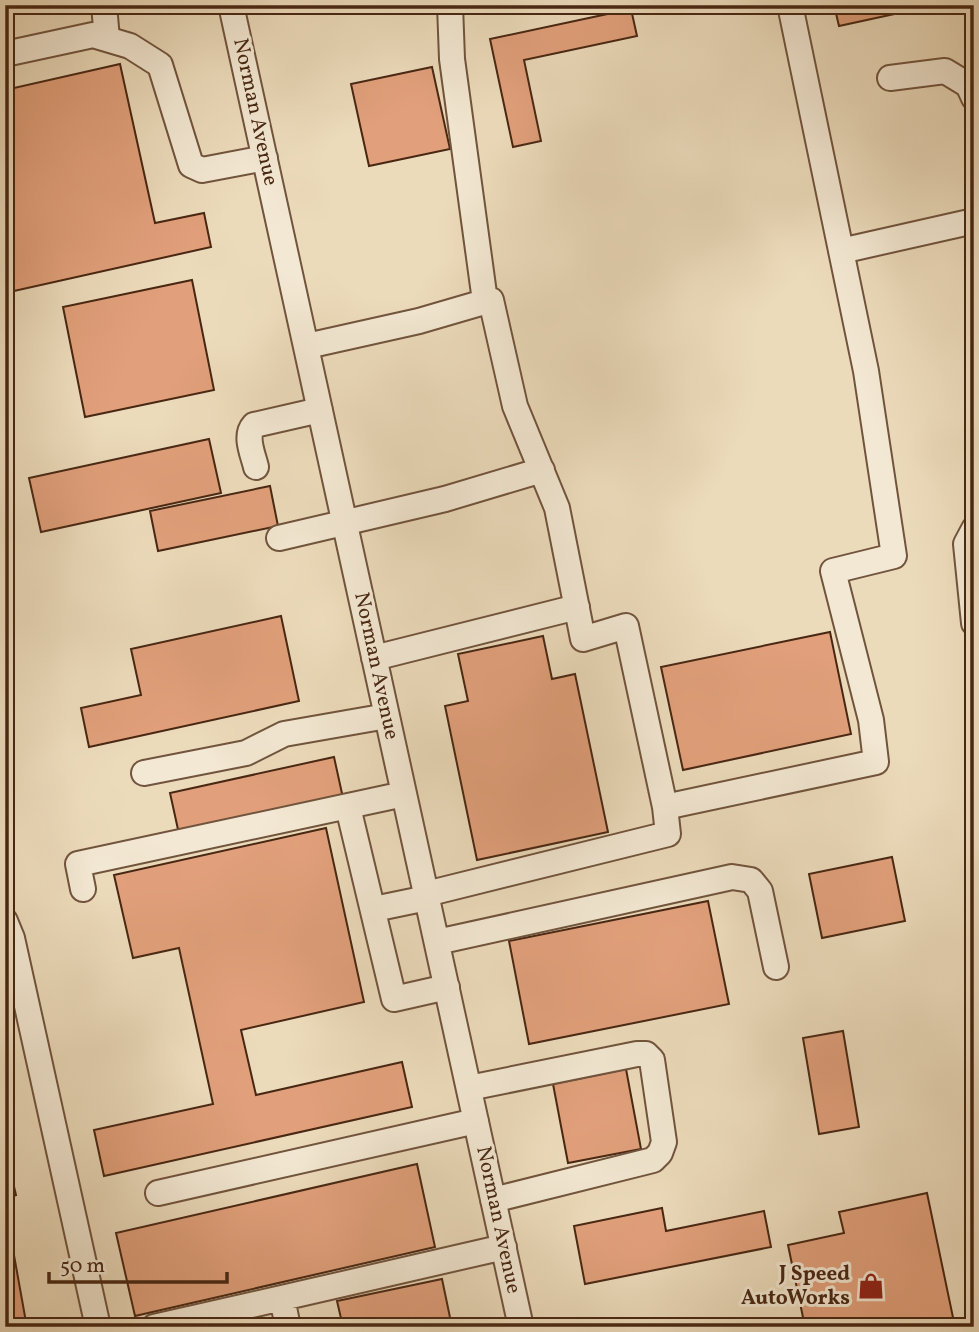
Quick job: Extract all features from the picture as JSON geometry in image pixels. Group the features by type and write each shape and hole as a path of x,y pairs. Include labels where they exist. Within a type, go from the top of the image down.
{"street":[{"path":"104,5 107,39"},
{"name":"Norman Avenue","path":"231,5 521,1327"},
{"path":"450,5 452,59 485,301"},
{"path":"665,807 876,762 871,720 833,571 894,556 866,371 790,5"},
{"path":"5,54 93,35 130,46 160,65 191,165 202,170 265,158"},
{"path":"890,78 945,71 968,85 974,97"},
{"path":"841,251 974,221"},
{"path":"307,346 419,321 491,300 515,405 557,508 583,639 625,626 665,807 668,834 374,909"},
{"path":"256,467 249,435 254,425 320,410"},
{"path":"279,538 444,499 542,470"},
{"path":"974,529 966,544 974,623"},
{"path":"374,658 577,607"},
{"path":"144,772 246,753 284,734 387,716"},
{"path":"83,889 78,864 404,794"},
{"path":"348,807 394,999 447,987"},
{"path":"437,942 732,877 751,880 760,891 776,967"},
{"path":"5,920 12,938 98,1327"},
{"path":"469,1088 637,1054 646,1054 652,1060 664,1142 660,1153 653,1160 493,1199"},
{"path":"158,1193 476,1121"},
{"path":"154,1327 504,1247"},
{"path":"282,1298 288,1327"}],"building":[{"path":"834,5 936,5 839,26"},
{"path":"631,9 637,36 524,60 541,141 513,147 490,39"},
{"path":"120,64 155,223 204,213 211,247 5,293 5,90"},
{"path":"432,67 450,149 369,166 351,84"},
{"path":"192,280 214,390 85,417 63,307"},
{"path":"209,439 221,493 41,532 29,478"},
{"path":"270,486 278,526 158,551 150,511"},
{"path":"281,616 299,701 89,747 81,708 141,695 131,649"},
{"path":"830,632 851,734 683,770 661,667"},
{"path":"543,636 552,679 575,674 608,832 477,860 445,706 468,701 458,654"},
{"path":"334,757 343,798 179,834 170,793"},
{"path":"326,828 364,1002 241,1030 256,1095 402,1062 412,1107 104,1176 94,1130 213,1104 179,948 133,958 114,875"},
{"path":"892,857 905,921 822,938 809,874"},
{"path":"708,901 729,1004 529,1044 509,941"},
{"path":"843,1031 859,1127 819,1134 803,1038"},
{"path":"626,1069 641,1149 568,1163 553,1084"},
{"path":"5,1148 16,1195 5,1199"},
{"path":"417,1164 435,1247 135,1316 116,1233"},
{"name":"J Speed AutoWorks","path":"927,1193 955,1327 805,1327 788,1245 844,1233 839,1212"},
{"path":"5,1205 26,1322 11,1327 5,1327"},
{"path":"662,1208 666,1231 764,1211 771,1247 585,1284 574,1226"},
{"path":"442,1279 452,1327 343,1327 337,1301"}],"place":[{"name":"J Speed AutoWorks","path":"871,1286"}]}
